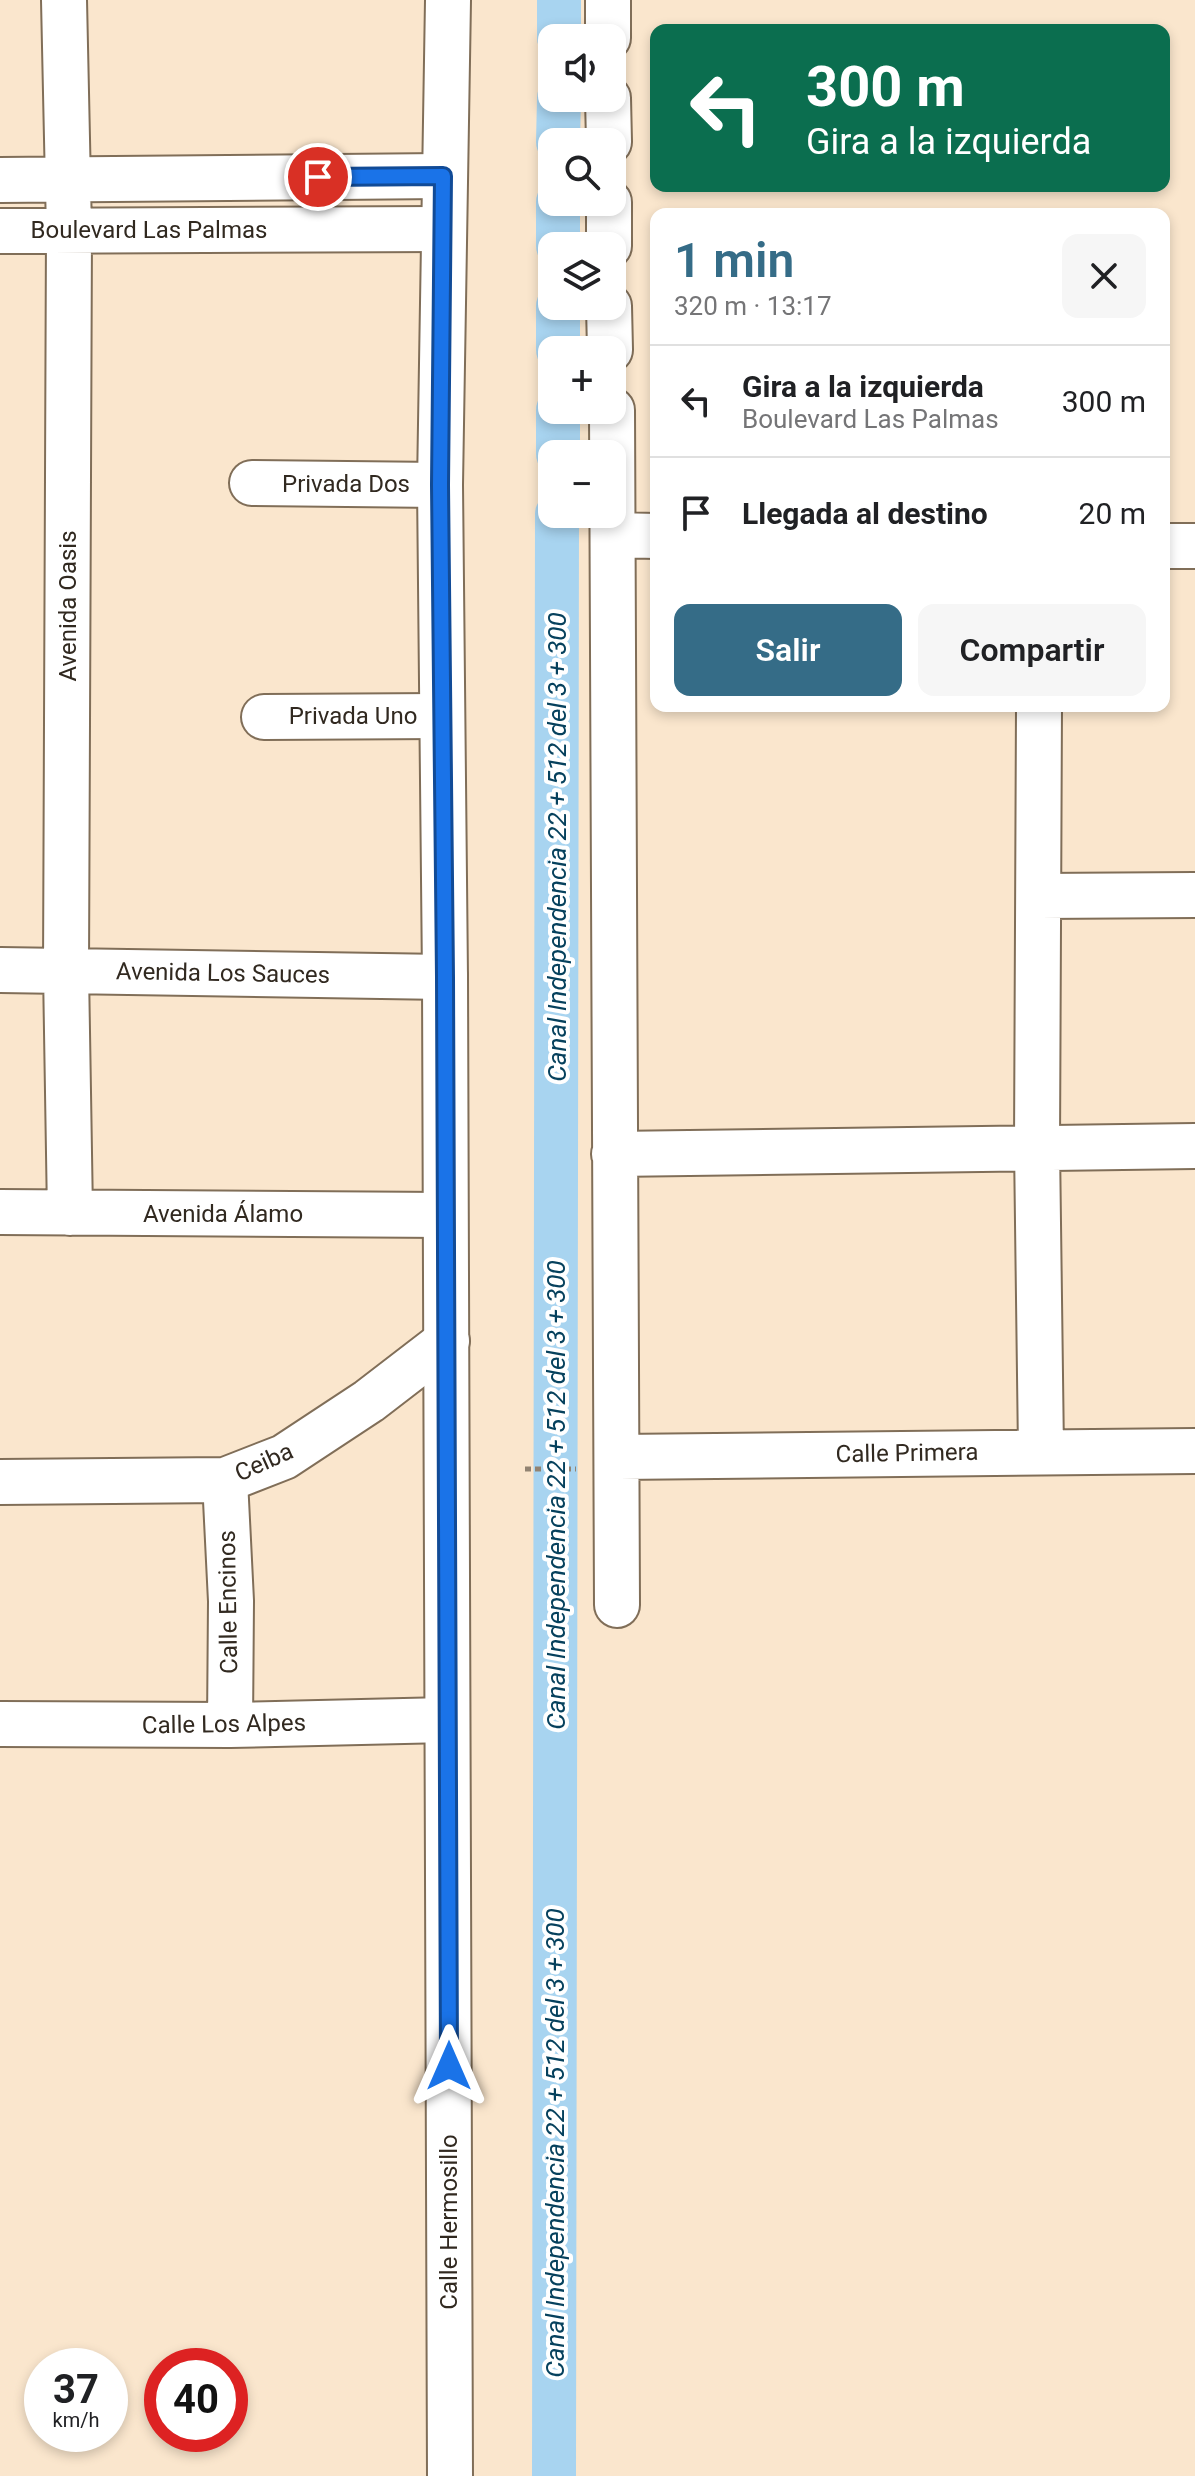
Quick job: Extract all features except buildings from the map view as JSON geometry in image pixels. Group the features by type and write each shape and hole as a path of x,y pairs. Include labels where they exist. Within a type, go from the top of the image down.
{"street":[{"name":"Avenida Oasis","path":"64,0 69,231 66,971 70,1213"},
{"name":"Calle Hermosillo","path":"448,0 440,485 447,1341 450,2476"},
{"path":"608,0 608,24"},
{"path":"0,180 443,176"},
{"name":"Boulevard Las Palmas","path":"0,231 442,229"},
{"path":"615,424 635,535 614,1154 599,1463 617,1605"},
{"name":"Privada Dos","path":"252,483 440,485"},
{"path":"1170,546 1195,546"},
{"path":"1039,712 1037,1146 1041,1451"},
{"name":"Privada Uno","path":"264,717 441,716"},
{"path":"1039,896 1195,895"},
{"name":"Avenida Los Sauces","path":"0,970 445,977"},
{"path":"614,1154 1195,1146"},
{"name":"Avenida Álamo","path":"0,1212 445,1215"},
{"name":"Ceiba","path":"0,1482 225,1480 284,1457 369,1401 447,1341"},
{"name":"Calle Primera","path":"599,1463 1041,1451 1195,1451"},
{"name":"Calle Encinos","path":"225,1480 231,1601 230,1725"},
{"name":"Calle Los Alpes","path":"0,1724 230,1725 447,1720"}],"path":[{"path":"525,1469 599,1463"}],"waterway":[{"name":"Canal Independencia 22 + 512 del 3 + 300","path":"559,0 559,24"},
{"name":"Canal Independencia 22 + 512 del 3 + 300","path":"558,128 559,112"},
{"name":"Canal Independencia 22 + 512 del 3 + 300","path":"558,216 558,232"},
{"name":"Canal Independencia 22 + 512 del 3 + 300","path":"558,320 558,336"},
{"name":"Canal Independencia 22 + 512 del 3 + 300","path":"558,424 558,440"},
{"name":"Canal Independencia 22 + 512 del 3 + 300","path":"554,2476 557,528"}],"route":[{"path":"318,177 443,176 440,485 448,1466 449,2066"}]}
